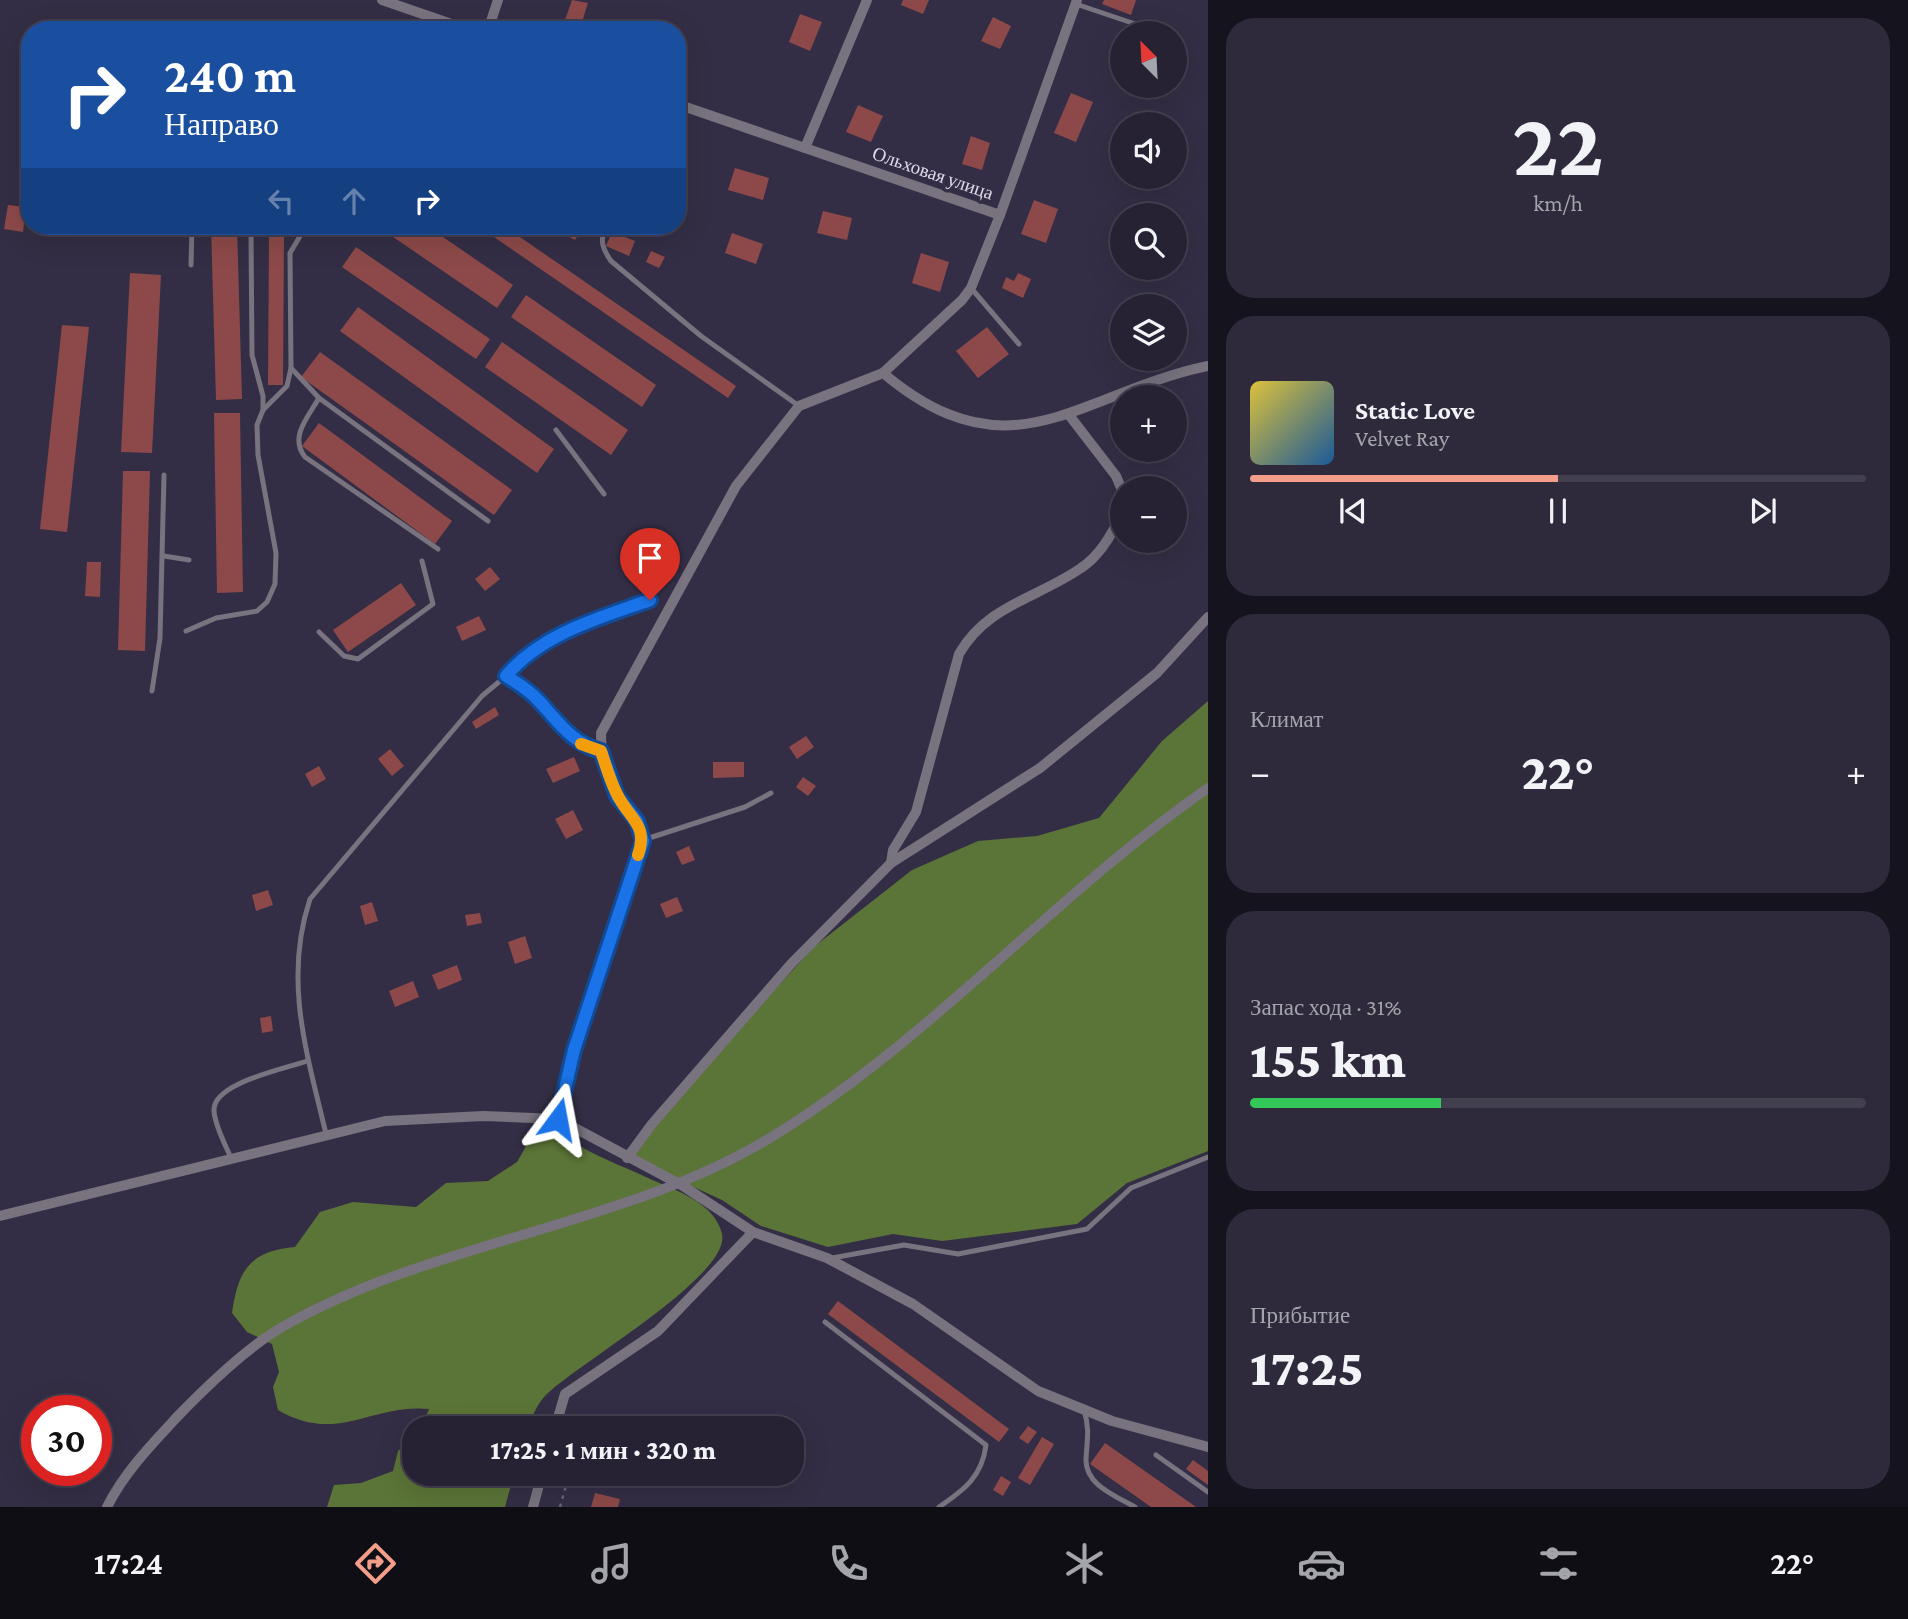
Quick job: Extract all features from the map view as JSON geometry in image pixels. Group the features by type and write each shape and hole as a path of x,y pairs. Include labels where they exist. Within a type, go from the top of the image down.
{"street":[{"path":"382,0 443,21"},
{"path":"491,21 498,0"},
{"path":"805,148 867,0"},
{"name":"Ольховая улица","path":"686,107 1000,215 1076,2"},
{"path":"558,1119 574,1050 643,841 637,821 617,796 601,751 601,733 737,486 799,406 883,373 962,300 971,288 1000,215"},
{"path":"883,373 930,405 961,419 1001,426 1037,423 1069,415 1173,373 1208,366"},
{"path":"1069,415 1116,476"},
{"path":"891,863 893,850 916,812 959,654 969,637 1014,603 1082,568 1101,550 1110,534"},
{"path":"626,1158 652,1124 791,964 891,863 1040,768 1157,673 1208,617"},
{"path":"107,1507 144,1453 205,1387 282,1327 366,1287 413,1269 617,1204 728,1162 850,1085 897,1048 1109,862 1208,788"},
{"path":"0,1216 385,1121 483,1116 558,1119 675,1182 753,1232 827,1258 912,1304 1038,1391 1084,1410 1208,1447"},
{"path":"559,1416 565,1394 658,1331 753,1232"},
{"path":"533,1507 539,1486"}],"lane":[{"path":"1076,2 1128,21"},
{"path":"191,265 192,235"},
{"path":"186,631 216,618 257,611 267,602 275,584 276,553 258,455 257,425 263,410 263,396 252,355 251,235"},
{"path":"263,410 287,386 291,368 290,253 301,235"},
{"path":"602,235 603,249 611,261 701,337 799,406"},
{"path":"971,288 1019,344"},
{"path":"291,368 319,398 488,521"},
{"path":"319,398 297,438 298,448 305,457 438,549"},
{"path":"556,430 604,494"},
{"path":"152,691 160,638 164,475"},
{"path":"164,556 189,559"},
{"path":"319,632 344,656 358,659 433,604 422,561"},
{"path":"326,1137 307,1061 297,955 300,931 310,899 482,696 515,665 580,624 650,600"},
{"path":"506,676 537,699 553,720 583,746 601,751"},
{"path":"643,841 744,807 771,793"},
{"path":"231,1158 214,1112 220,1094 232,1086 307,1061"},
{"path":"827,1258 905,1245 958,1254 1087,1229 1131,1188 1208,1157"},
{"path":"825,1322 986,1446 984,1467 959,1493 939,1507"},
{"path":"1084,1410 1090,1435 1086,1460 1091,1477 1100,1486 1135,1507"},
{"path":"1156,1455 1208,1492"}],"path":[{"path":"560,1507 566,1486"}],"green space":[{"path":"1208,701 1208,1151 1127,1183 1077,1224 942,1241 893,1234 828,1247 761,1226 722,1200 628,1157 696,1075 815,946 912,870 978,841 1037,836 1099,818 1162,741"},
{"path":"538,1125 557,1132 600,1157 702,1205 718,1223 722,1234 718,1252 702,1273 678,1296 545,1396 533,1416 426,1416 429,1409 408,1409 319,1424 299,1420 278,1410 273,1387 279,1372 272,1344 247,1332 232,1313 238,1285 249,1265 267,1253 295,1247 320,1212 353,1202 416,1207 446,1183 488,1181 517,1162"},
{"path":"402,1447 402,1486 511,1486 505,1507 327,1507 334,1485 361,1483 393,1471 398,1451"}],"building":[{"path":"572,0 588,3 582,21 565,20"},
{"path":"903,0 929,0 923,14 901,5"},
{"path":"1104,0 1136,0 1131,15 1102,4"},
{"path":"800,14 822,22 810,51 789,42"},
{"path":"993,17 1011,26 1000,49 981,41"},
{"path":"1071,93 1093,102 1076,142 1054,133"},
{"path":"858,105 883,116 871,142 846,132"},
{"path":"971,136 990,143 982,170 962,164"},
{"path":"735,168 769,178 763,200 728,190"},
{"path":"1034,200 1058,209 1046,243 1021,234"},
{"path":"8,205 21,206 21,232 4,229"},
{"path":"823,211 852,218 847,240 817,233"},
{"path":"732,233 763,244 756,264 725,253"},
{"path":"211,235 237,235 242,399 216,400"},
{"path":"269,235 284,235 283,385 268,385"},
{"path":"390,235 440,235 513,285 497,308"},
{"path":"491,235 517,235 736,386 728,398"},
{"path":"566,235 578,235 575,240"},
{"path":"611,235 620,235 635,241 629,256 606,246"},
{"path":"356,247 490,339 476,359 342,267"},
{"path":"651,251 665,257 659,268 646,262"},
{"path":"921,253 949,262 940,292 912,283"},
{"path":"130,273 161,275 152,453 121,452"},
{"path":"1018,273 1031,279 1023,298 1002,288 1006,277 1014,281"},
{"path":"526,295 656,385 642,407 511,317"},
{"path":"358,307 554,449 537,473 340,331"},
{"path":"62,325 89,327 67,532 40,529"},
{"path":"987,327 1009,354 978,378 956,351"},
{"path":"502,342 628,430 611,455 485,367"},
{"path":"320,352 512,490 494,515 301,377"},
{"path":"214,413 240,413 243,592 217,593"},
{"path":"319,423 452,521 435,544 302,446"},
{"path":"123,471 150,471 145,651 118,650"},
{"path":"87,562 101,562 100,597 85,596"},
{"path":"490,567 500,579 485,591 475,579"},
{"path":"401,583 416,605 348,652 333,630"},
{"path":"479,616 486,630 462,641 456,627"},
{"path":"495,707 499,715 476,729 472,722"},
{"path":"806,736 814,747 797,759 789,747"},
{"path":"390,749 404,766 392,776 378,759"},
{"path":"574,757 580,771 553,783 546,769"},
{"path":"713,762 744,762 744,777 713,778"},
{"path":"319,766 326,779 312,787 305,774"},
{"path":"803,777 816,786 808,796 796,787"},
{"path":"573,810 583,830 566,839 555,819"},
{"path":"689,846 695,860 682,865 676,852"},
{"path":"268,890 273,905 256,911 252,895"},
{"path":"677,897 683,911 666,918 660,904"},
{"path":"372,902 378,921 365,925 360,906"},
{"path":"480,913 482,923 467,926 465,915"},
{"path":"525,936 532,958 515,964 508,942"},
{"path":"457,965 462,980 438,990 432,975"},
{"path":"413,981 419,997 395,1007 389,991"},
{"path":"271,1016 273,1031 262,1033 260,1018"},
{"path":"838,1301 1009,1429 999,1442 828,1314"},
{"path":"1028,1426 1037,1432 1028,1444 1019,1438"},
{"path":"1042,1437 1054,1444 1030,1485 1018,1478"},
{"path":"1105,1443 1196,1507 1151,1507 1090,1464"},
{"path":"1193,1460 1208,1471 1208,1485 1186,1469"},
{"path":"1001,1476 1011,1482 1003,1496 993,1490"},
{"path":"595,1493 620,1499 618,1507 591,1507"}],"slow traffic":[{"path":"581,744 601,751 617,796 637,821 643,841 638,855"}],"route":[{"path":"558,1119 574,1050 643,841 637,821 617,796 601,751 583,746 553,720 537,699 506,676 515,665 542,646 580,624 650,600"}]}
